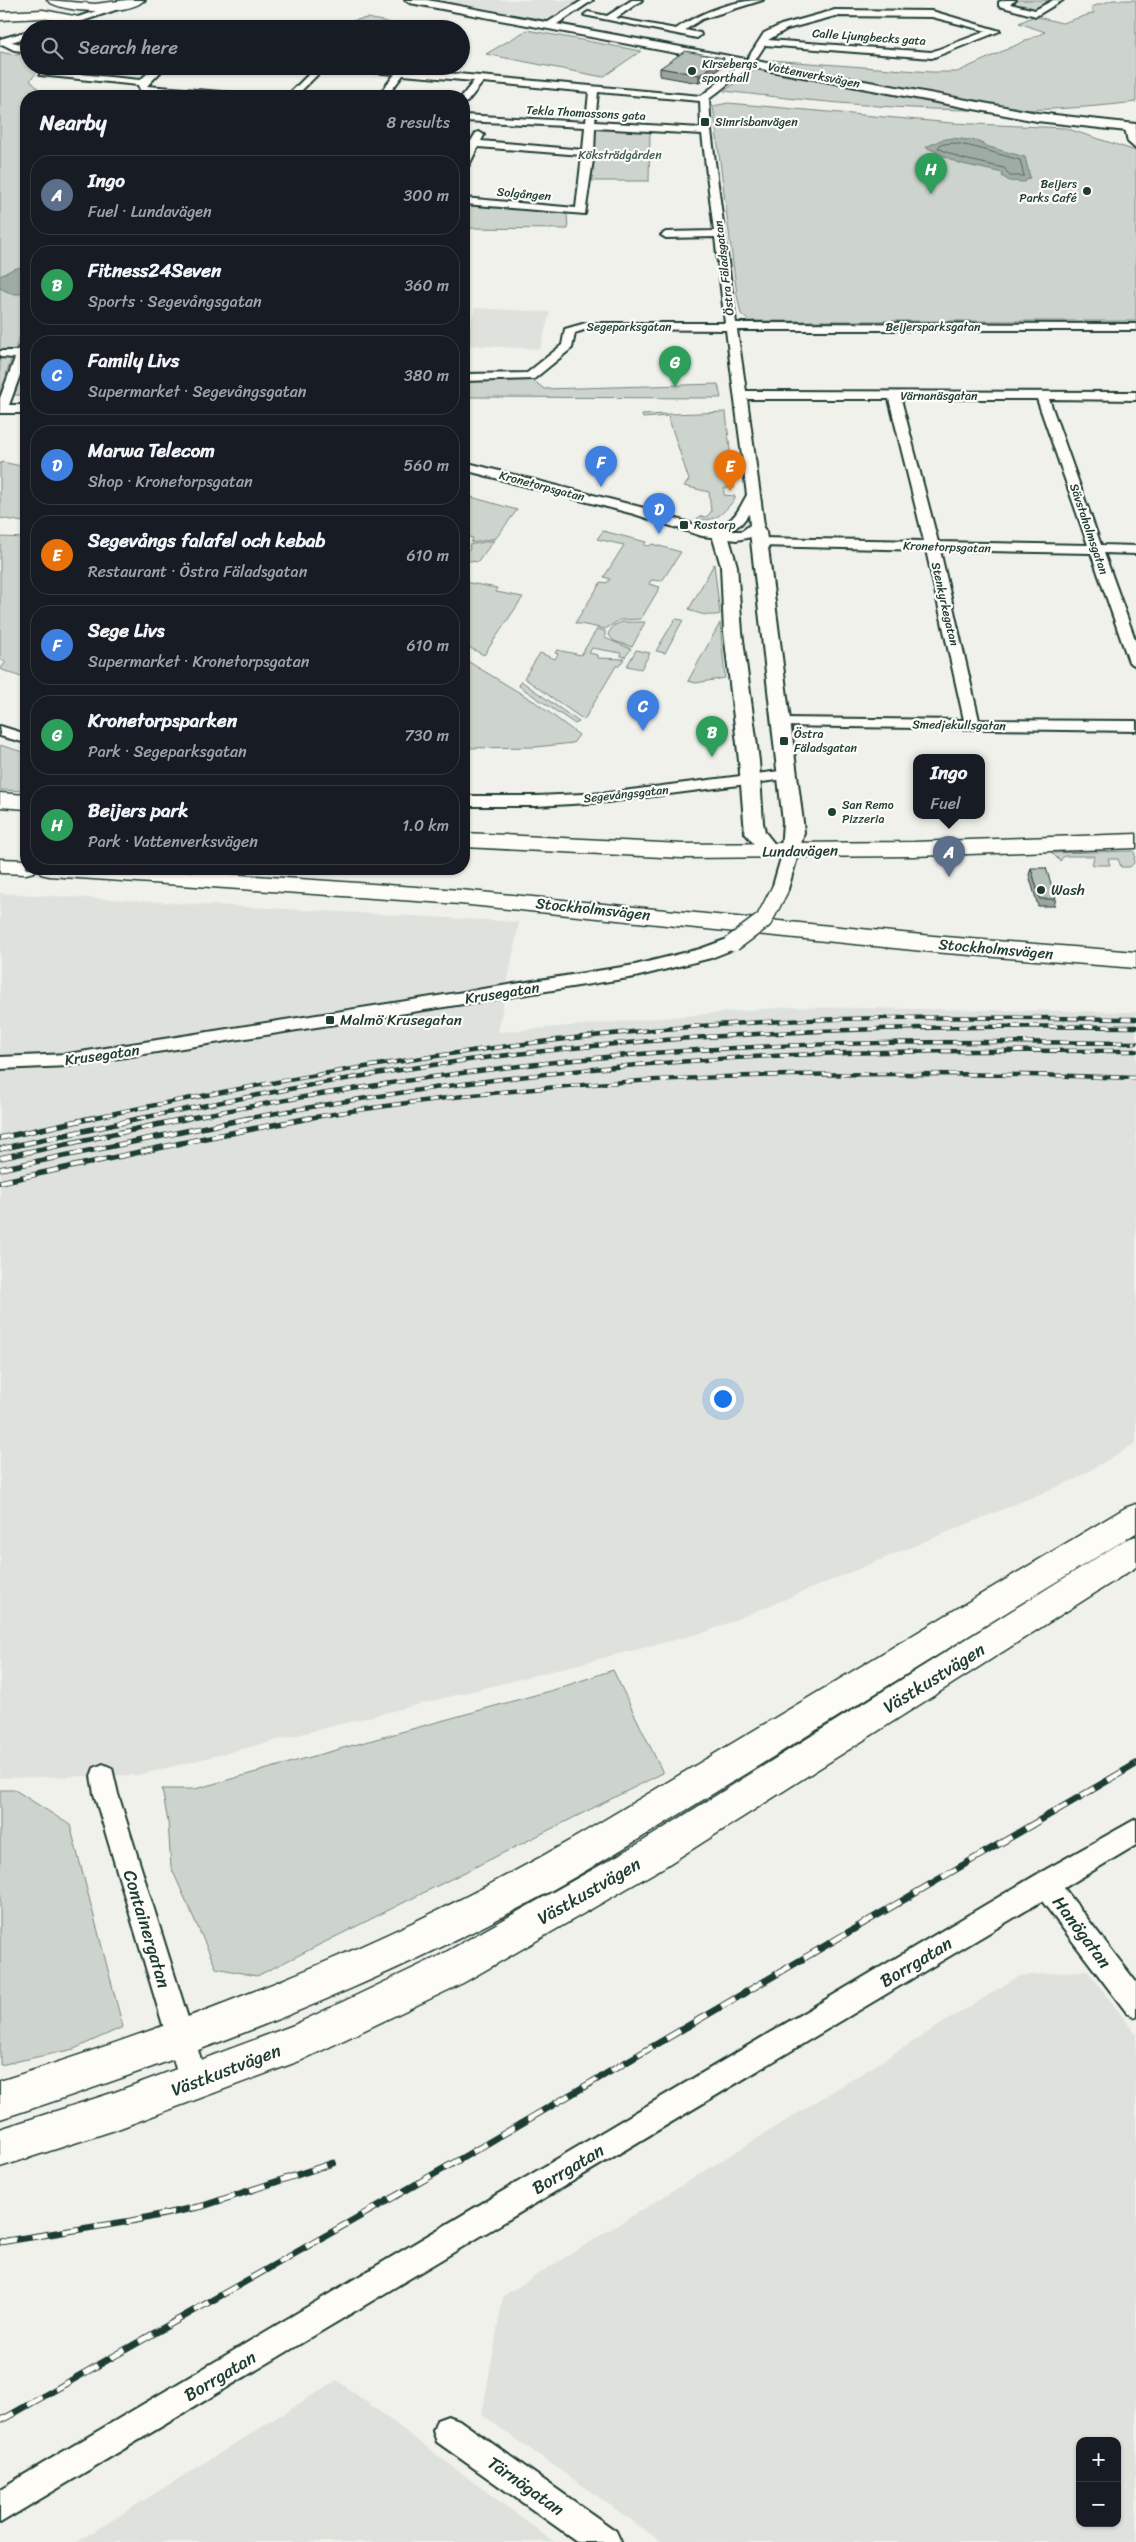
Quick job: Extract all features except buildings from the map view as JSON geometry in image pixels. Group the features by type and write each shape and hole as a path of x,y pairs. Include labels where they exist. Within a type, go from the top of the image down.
{"main road":[{"path":"52,0 84,20"},
{"path":"52,0 70,6 91,9 139,1"},
{"path":"0,16 43,14 80,20"},
{"path":"0,800 20,802"},
{"path":"0,814 20,816"},
{"name":"Lundavägen","path":"470,826 650,835 755,833 785,845 1136,842"},
{"name":"Lundavägen","path":"470,840 682,851 1136,826"},
{"path":"0,852 20,853"},
{"path":"0,866 20,867"},
{"name":"Stockholmsvägen","path":"137,875 460,897 923,943 1136,960"},
{"name":"Stockholmsvägen","path":"370,875 458,881 920,928 1136,945"},
{"name":"Västkustvägen","path":"0,2100 180,2040 365,1964 486,1906 549,1872 911,1655 1136,1517"},
{"name":"Västkustvägen","path":"0,2148 115,2111 302,2041 450,1970 652,1855 1136,1550"}],"street":[{"path":"89,20 154,0"},
{"name":"Vattenverksvägen","path":"410,0 431,2 548,26 1060,121 1133,128"},
{"path":"548,26 589,0"},
{"path":"608,19 638,0"},
{"path":"1012,0 1002,4 1036,13 1059,0"},
{"path":"89,20 139,1"},
{"path":"678,31 700,17 753,1"},
{"name":"Calle Ljungbecks gata","path":"749,63 761,42 767,35 781,28 842,11 932,14 996,31 932,54 761,42"},
{"path":"588,15 697,35"},
{"path":"3,44 20,37"},
{"path":"3,44 20,41"},
{"path":"3,44 20,47"},
{"path":"435,75 704,99 709,92 749,63"},
{"path":"63,75 142,83 151,75"},
{"path":"297,90 313,75"},
{"path":"387,90 399,75"},
{"path":"470,93 481,79"},
{"path":"142,83 143,88 166,90"},
{"path":"470,144 588,153 594,89"},
{"name":"Östra Fäladsgatan","path":"704,99 706,131 726,270 730,327 742,395 757,535 788,775 785,845"},
{"name":"Tekla Thomassons gata","path":"470,118 706,131"},
{"path":"470,143 488,120"},
{"path":"1133,128 1133,142 1136,146"},
{"name":"Solgången","path":"470,201 581,212 588,153"},
{"path":"666,234 720,234"},
{"name":"Segeparksgatan","path":"470,378 530,376 568,346 569,332 586,326 730,327"},
{"name":"Beijersparksgatan","path":"730,327 1136,327"},
{"path":"0,354 20,350"},
{"path":"20,359 1,409 20,409"},
{"name":"Värnanäsgatan","path":"742,395 1136,396"},
{"name":"Stenkyrkegatan","path":"894,396 932,546 973,725"},
{"name":"Sävstaholmsgatan","path":"1042,396 1136,662"},
{"name":"Kronetorpsgatan","path":"470,468 679,523 702,532 932,546 1136,550"},
{"path":"753,496 736,523 720,532 729,566 733,632 755,833 785,845"},
{"path":"736,523 757,535"},
{"name":"Smedjekullsgatan","path":"782,723 1136,726"},
{"path":"0,731 20,737"},
{"name":"Segevångsgatan","path":"470,801 528,802 610,797 656,792 749,776 788,775"},
{"name":"Krusegatan","path":"0,1062 68,1060 609,975 677,962 733,943 764,920 782,881 785,845"},
{"name":"Containergatan","path":"104,1776 106,1794 194,2082"},
{"name":"Borrgatan","path":"0,2508 1136,1831"},
{"name":"Hanögatan","path":"1046,1884 1136,2004"},
{"name":"Tärnögatan","path":"448,2431 605,2542"}],"shaded area":[{"path":"439,0 579,0 546,20"},
{"path":"475,308 550,312 540,349 470,345 470,325"},
{"path":"0,893 519,922 498,1032 788,1007 1136,1012 1136,1443 1074,1480 706,1632 139,1775 0,1778"},
{"path":"1087,1970 1136,2034 1136,2542 662,2542 482,2415 503,2296 1019,1976"},
{"path":"337,2380 554,2542 77,2542"}],"green space":[{"path":"1016,0 1053,0 1033,11 1006,4"},
{"path":"1113,0 1136,0 1136,102 1033,110 930,109 826,102 724,91 770,60 931,72 957,72 1045,32 1019,23 1034,16 1062,23 1094,13 1091,7"},
{"path":"368,18 377,20 356,20"},
{"path":"527,30 641,51 603,77 486,54"},
{"path":"0,52 20,54 20,75 35,75 30,80 39,90 20,90 20,336 6,374 20,374 20,395 0,395"},
{"path":"728,103 952,123 1065,128 1136,151 1136,321 749,321 741,314 737,295 713,106"},
{"name":"Köksträdgården","path":"596,129 650,131 649,181 592,181"},
{"path":"470,205 567,214 568,229 470,228"},
{"path":"532,379 544,389 718,384 721,398 470,397 470,380"},
{"path":"726,412 734,488 724,488 724,495 735,496 735,499 723,512 714,518 697,519 699,516 706,517 711,512 709,492 684,486 689,480 668,416 643,418 642,415"},
{"path":"2,462 20,466 20,521 0,518 0,464"},
{"path":"470,497 517,510 496,538 471,543 473,538 470,537"},
{"path":"603,531 646,542 644,545 649,546 652,544 681,552 662,581 651,580 649,584 660,587 641,619 620,620 605,629 575,623 601,582 607,583 610,579 604,577 624,545 597,539"},
{"path":"0,537 20,538 20,677 0,669 6,662 0,659"},
{"path":"494,540 478,562 470,561 470,545"},
{"path":"714,564 720,614 700,614 689,609"},
{"path":"470,583 497,588 496,592 523,597 484,655 470,648"},
{"path":"675,619 683,620 665,653 656,651"},
{"path":"622,622 645,622 632,647 614,641 608,634 613,626"},
{"path":"720,623 725,678 696,683 688,681"},
{"path":"597,629 605,631 605,638 631,649 625,657 621,656 621,653 592,648 589,653 598,655 598,658 624,659 619,666 616,666 584,720 524,678 540,653 555,659 558,654 555,653 557,650 581,655"},
{"path":"636,650 650,653 641,669 627,666"},
{"path":"470,663 535,702 579,735 573,743 536,747 470,748"},
{"path":"521,681 579,722 575,724 519,686"},
{"path":"0,745 20,751 20,791 0,790"},
{"path":"1133,851 1135,854 1134,863 1130,867 1121,867 1118,859 1108,859 1110,865 1092,865 1094,856 1064,856 1060,861 1052,853"},
{"path":"613,1670 663,1773 257,1976 216,1968 171,1867 168,1822 162,1789 195,1789 553,1690"},
{"path":"0,1790 15,1790 70,1825 123,2027 74,2049 0,2065"}],"water":[{"path":"952,138 977,141 989,147 1025,157 1030,177 1025,182 1009,181 1002,176 1003,173 958,163 926,147 941,140"},
{"path":"20,267 20,294 12,294 0,288 0,276"}],"railway":[{"path":"86,1119 315,1075 468,1051 623,1033 754,1022 863,1018 1136,1019"},
{"path":"137,1119 391,1071 558,1049 805,1031 970,1027 1136,1027"},
{"path":"183,1119 290,1099 398,1082 507,1067 616,1056 746,1047 876,1043 1136,1043"},
{"path":"244,1119 410,1091 634,1065 746,1057 857,1053 1136,1051"},
{"path":"303,1119 407,1103 510,1091 718,1077 927,1074 1136,1078"},
{"path":"0,1138 92,1118"},
{"path":"0,1149 143,1118"},
{"path":"0,1158 189,1118"},
{"path":"0,1169 250,1118"},
{"path":"0,1182 205,1138 310,1118"},
{"path":"0,2421 457,2161 1136,1764"},
{"path":"0,2242 131,2221 203,2206 333,2163"}],"place":[{"name":"Kirsebergs sporthall","path":"692,71"},
{"name":"Simrisbanvägen","path":"705,122"},
{"name":"Beijers Parks Café","path":"1087,191"},
{"name":"Beijers park","path":"931,194"},
{"name":"Kronetorpsparken","path":"675,387"},
{"name":"Sege Livs","path":"601,487"},
{"name":"Segevångs falafel och kebab","path":"730,491"},
{"name":"Rostorp","path":"684,525"},
{"name":"Marwa Telecom","path":"659,534"},
{"name":"Family Livs","path":"643,731"},
{"name":"Östra Fäladsgatan","path":"784,741"},
{"name":"Fitness24Seven","path":"712,757"},
{"name":"San Remo Pizzeria","path":"832,812"},
{"name":"Ingo","path":"949,877"},
{"name":"Wash","path":"1041,890"},
{"name":"Malmö Krusegatan","path":"330,1020"}]}
